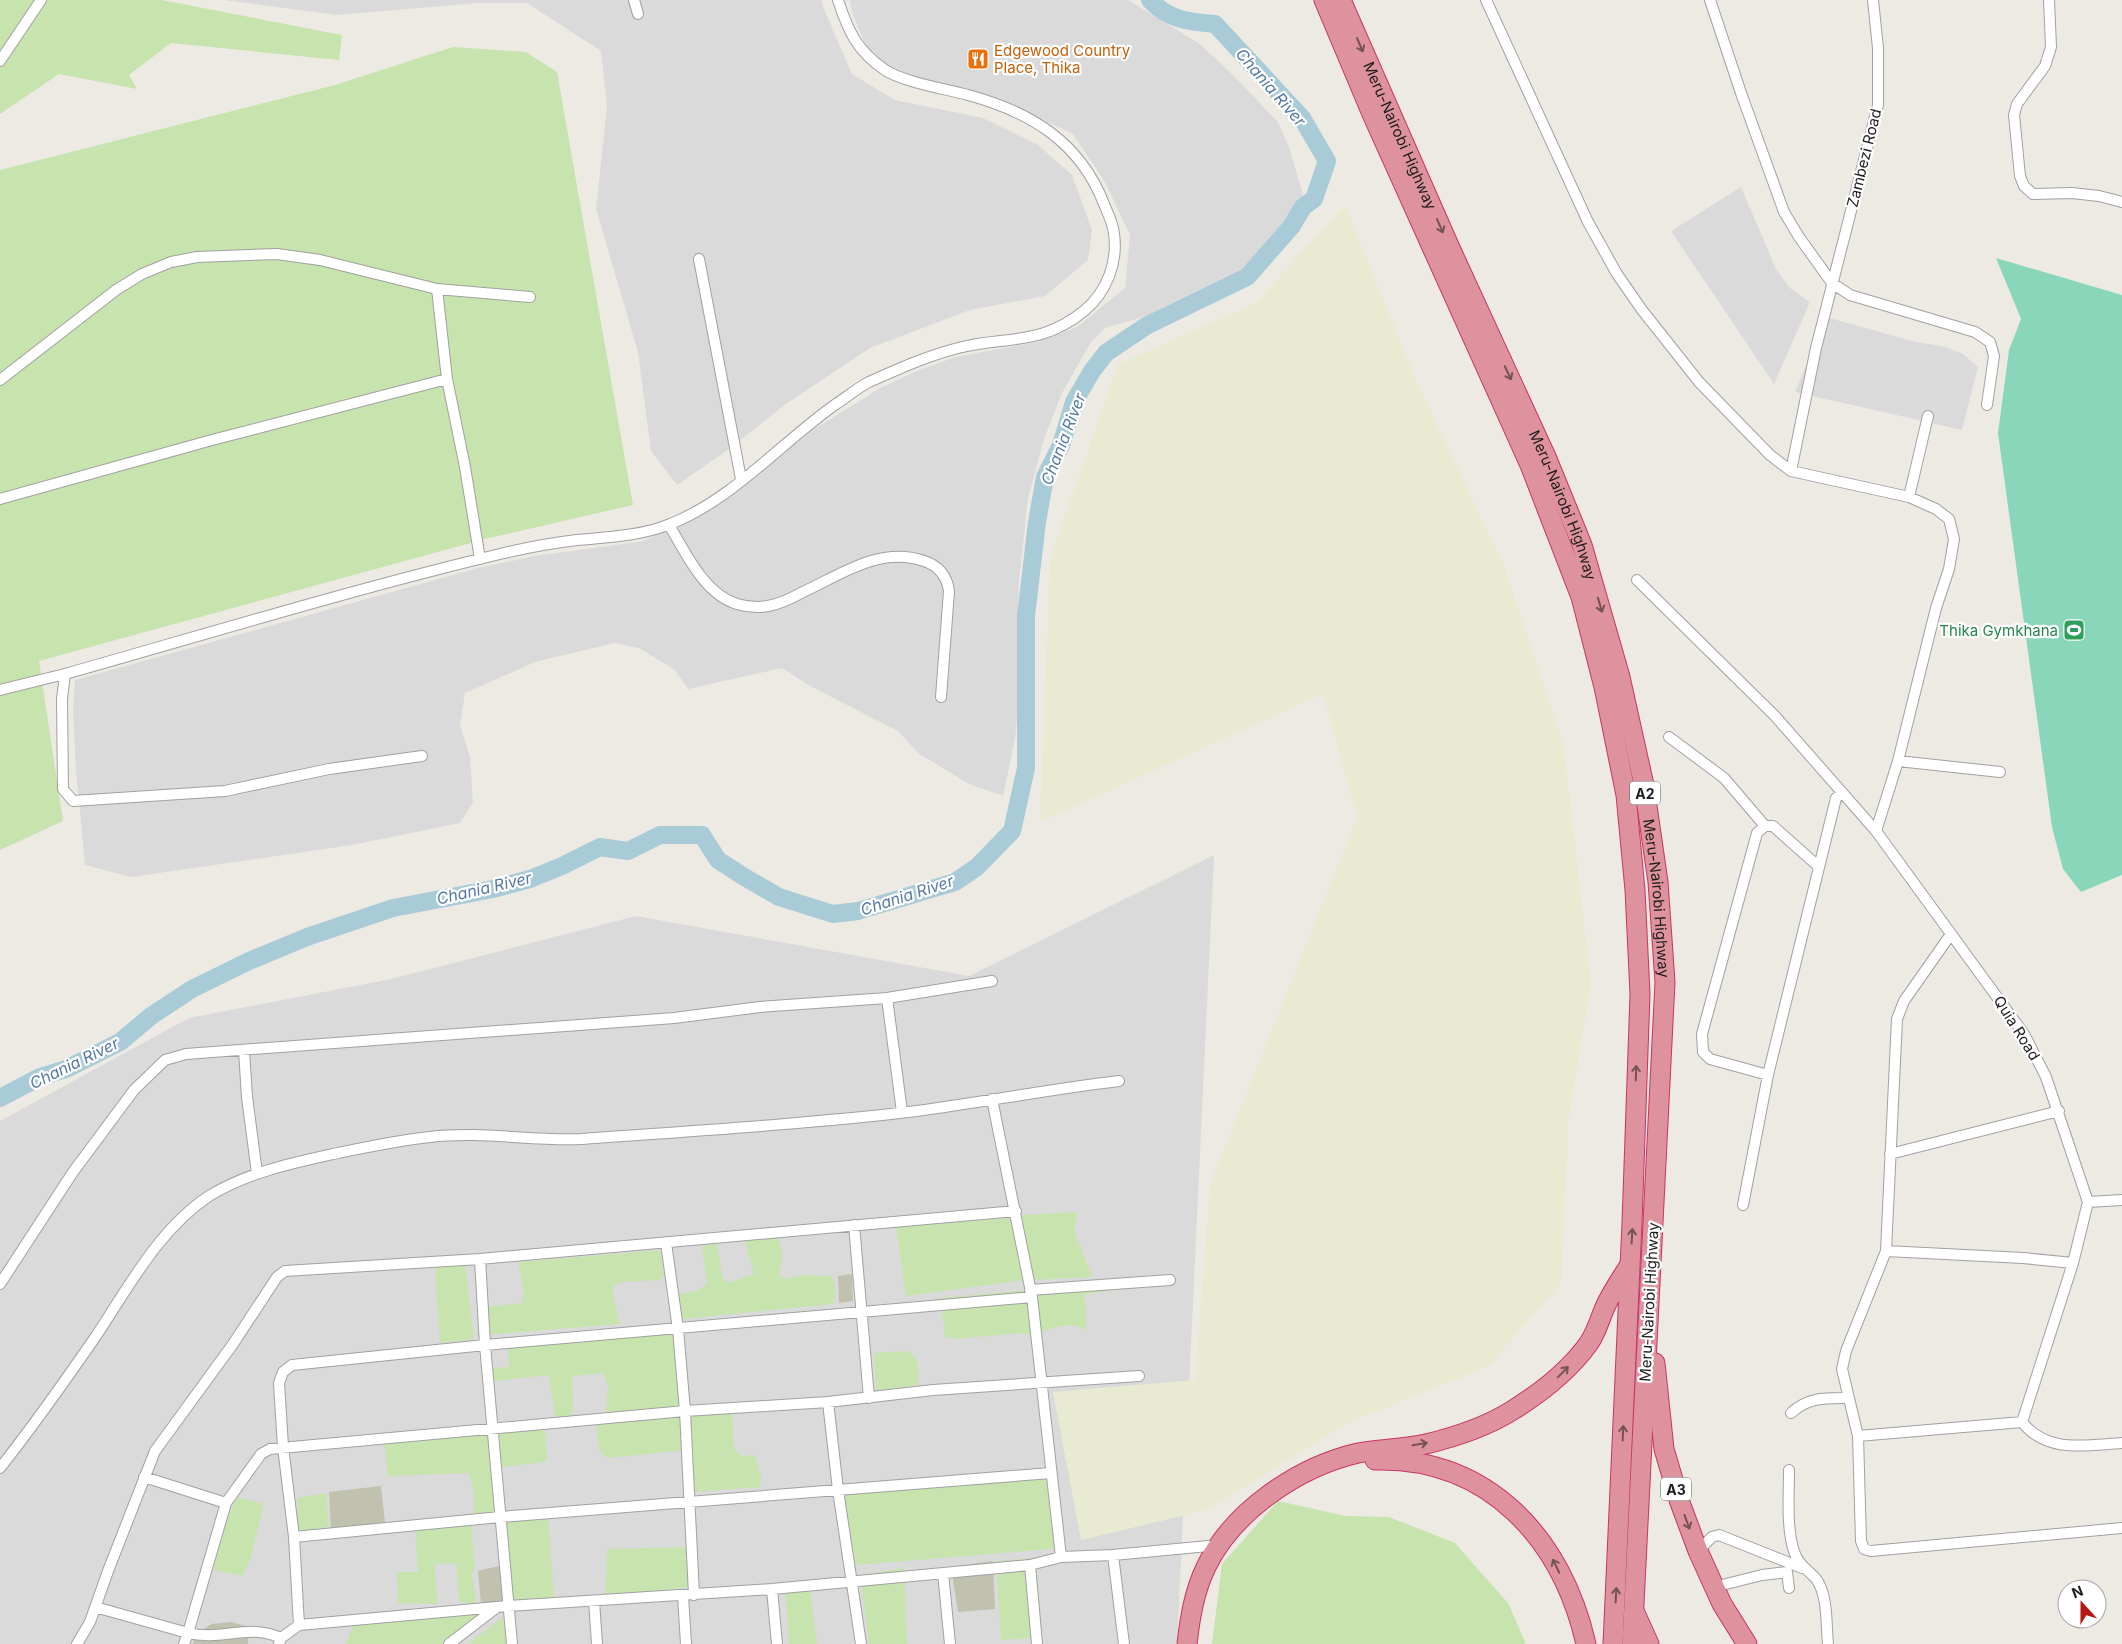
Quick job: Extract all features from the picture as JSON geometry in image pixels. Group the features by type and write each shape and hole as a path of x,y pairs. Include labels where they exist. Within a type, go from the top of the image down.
{"highway":[{"name":"Meru-Nairobi Highway","path":"1324,0 1372,114 1530,465 1581,597 1604,686 1626,795 1635,890 1640,994 1614,1644"},
{"name":"Meru-Nairobi Highway","path":"1341,0 1450,248 1547,459 1582,545 1620,677 1644,785 1658,882 1665,982 1632,1644"},
{"path":"1187,1644 1196,1593 1206,1566 1239,1521 1260,1501 1283,1485 1321,1466 1357,1454 1425,1444 1471,1430 1511,1411 1551,1384 1579,1356 1590,1342 1607,1303 1630,1264"},
{"name":"A3","path":"1648,1320 1664,1448 1698,1551 1722,1604 1746,1644"},
{"path":"1321,1466 1359,1460 1391,1459 1418,1463 1458,1473 1485,1489 1515,1512 1535,1532 1552,1558 1569,1594 1586,1644"},
{"path":"1633,1609 1649,1644"}],"street":[{"path":"0,61 41,0"},
{"path":"634,0 638,14"},
{"path":"0,690 65,674 480,559 535,546 635,534 669,525 698,511 824,412 863,385 912,363 960,347 1028,338 1059,327 1087,309 1106,284 1116,258 1114,230 1097,186 1078,156 1054,134 1020,114 975,96 889,73 863,52 848,30 838,0"},
{"path":"1486,0 1588,222 1617,274 1642,310 1699,382 1770,455 1791,471 1909,497 1936,509 1949,519 1954,539 1949,569 1936,608 1898,761 1876,831"},
{"path":"1710,0 1784,212 1799,237 1832,284 1850,295 1975,332 1990,342 1994,356 1987,405"},
{"name":"Zambezi Road","path":"1791,471 1816,348 1878,105 1878,48 1874,0"},
{"path":"2049,0 2051,47 2045,66 2017,104 2014,115 2020,176 2024,186 2033,194 2072,193 2099,196 2122,202"},
{"path":"0,380 116,290 142,274 171,262 197,257 277,254 320,260 437,289 530,297"},
{"path":"699,259 741,479"},
{"path":"437,289 447,379 465,467 480,559"},
{"path":"0,499 212,440 447,379"},
{"path":"1909,497 1928,416"},
{"path":"669,525 694,566 712,588 729,600 749,607 768,606 787,600 877,558 894,555 911,556 932,564 945,576 949,591 941,697"},
{"name":"Quia Road","path":"1637,580 1775,716 1876,831 2013,1015 2046,1077 2088,1202"},
{"path":"65,674 62,699 63,789 73,801 225,791 329,769 422,756"},
{"path":"1669,737 1724,778 1765,826"},
{"path":"1898,761 2000,772"},
{"path":"1743,1205 1768,1075 1818,866 1836,798 1842,792"},
{"path":"1768,1075 1710,1059 1703,1052 1701,1043 1756,833 1765,826 1773,826 1818,866"},
{"path":"1951,934 1904,1001 1897,1019 1886,1251 1842,1369 1858,1436 1861,1541 1864,1549 1871,1551 2122,1528"},
{"path":"0,1284 73,1172 134,1090 155,1068 166,1060 186,1054 244,1051 430,1034 674,1018 760,1007 887,998 992,981"},
{"path":"887,998 902,1112"},
{"path":"244,1051 246,1096 257,1173"},
{"path":"0,1468 62,1386 152,1252 170,1232 208,1197 257,1173 375,1146 431,1136 468,1135 553,1140 581,1139 902,1112 1118,1081"},
{"path":"992,1099 1031,1293 1061,1557"},
{"path":"1890,1154 2058,1111"},
{"path":"2022,1422 2074,1263 2088,1202 2122,1200"},
{"path":"77,1644 90,1622 144,1478 165,1436 233,1344 280,1274 302,1269 480,1259 1016,1211"},
{"path":"854,1225 864,1312 869,1398"},
{"path":"666,1243 678,1329 685,1411 688,1503 694,1594"},
{"path":"1886,1251 2023,1258 2074,1263"},
{"path":"480,1259 485,1345 512,1644"},
{"path":"299,1625 294,1536 283,1447 279,1383 283,1372 292,1365 485,1345 864,1312 1031,1293 1170,1280"},
{"path":"184,1644 226,1503 261,1454 270,1449 685,1411 828,1402 933,1390 1139,1376"},
{"path":"1791,1413 1804,1402 1812,1399 1848,1398"},
{"path":"828,1402 838,1490 861,1644"},
{"path":"1858,1436 2022,1422"},
{"path":"2022,1422 2031,1434 2054,1444 2122,1443"},
{"path":"1788,1470 1791,1535 1795,1554 1802,1568"},
{"path":"294,1536 500,1517 1051,1473"},
{"path":"144,1478 226,1503"},
{"path":"1698,1551 1712,1537 1719,1535 1802,1568 1816,1579 1823,1592 1828,1644"},
{"path":"95,1607 188,1633 212,1637 262,1630 280,1641 299,1625 508,1606 772,1589 1030,1565 1061,1557 1112,1555 1220,1545"},
{"path":"1112,1555 1124,1644"},
{"path":"1030,1565 1037,1644"},
{"path":"1714,1588 1762,1575 1787,1572 1790,1588"},
{"path":"943,1573 950,1644"},
{"path":"772,1589 777,1644"},
{"path":"683,1595 686,1644"},
{"path":"594,1601 597,1644"},
{"path":"449,1644 496,1607"}],"shaded area":[{"path":"224,0 822,0 823,7 852,74 895,100 983,118 1038,145 1072,175 1092,230 1088,260 1045,296 970,310 870,348 783,406 732,447 677,485 651,451 638,352 596,209 607,107 601,51 527,3 477,3 337,15"},
{"path":"850,0 1128,0 1200,44 1278,122 1289,147 1303,195 1283,227 1253,262 1211,291 1161,312 1105,328 1091,342 1062,393 1044,439 1028,498 1019,581 1017,633 1020,689 1015,739 1003,796 969,784 918,753 898,731 812,687 782,668 688,689 675,670 639,648 614,643 535,662 465,693 460,725 470,757 473,802 460,823 352,845 131,877 85,865 76,770 73,712 75,680 478,568 535,556 644,541 726,498 816,428 880,388 917,371 955,357 1037,342 1077,327 1125,288 1130,235 1105,182 1073,134 998,98 909,77 885,67 865,44 852,12"},
{"path":"1741,187 1776,269 1790,288 1810,302 1774,384 1671,231"},
{"path":"1345,205 1419,387 1503,563 1564,747 1591,985 1569,1117 1561,1283 1489,1366 1348,1423 1207,1510 1081,1540 1053,1392 1195,1380 1210,1184 1357,818 1323,694 1040,822 1050,559 1118,364 1256,303"},
{"path":"1826,317 1916,342 1942,346 1963,354 1978,367 1962,430 1795,392"},
{"path":"1214,855 1177,1644 0,1644 0,1121 189,1018 391,979 636,916 969,976"},
{"path":"852,1274 853,1301 839,1303 838,1276"},
{"path":"381,1486 385,1523 331,1528 329,1492"},
{"path":"993,1561 995,1609 958,1612 951,1567"},
{"path":"503,1565 507,1601 481,1604 478,1571"},
{"path":"231,1622 249,1627 248,1644 193,1644 196,1635 211,1624"}],"green space":[{"path":"0,0 162,0 342,35 339,60 171,43 129,75 137,89 59,74 0,114"},
{"path":"453,47 526,52 557,72 633,505 489,538 39,661 63,821 0,850 0,170 335,85"},
{"name":"Thika Gymkhana","path":"1996,258 2122,295 2122,875 2081,892 2063,869 2052,827 1998,433 2009,350 2021,319"},
{"path":"1078,1212 1074,1230 1092,1277 1033,1280 1020,1215"},
{"path":"1012,1218 1025,1280 906,1296 896,1227"},
{"path":"778,1238 783,1254 779,1275 785,1279 804,1275 832,1276 836,1292 833,1304 682,1319 679,1294 696,1291 707,1284 702,1246 717,1244 722,1276 726,1282 731,1282 754,1274 745,1240"},
{"path":"660,1250 664,1276 660,1280 622,1282 614,1285 613,1296 620,1324 483,1335 477,1302 487,1307 522,1303 524,1292 518,1262"},
{"path":"465,1263 474,1339 440,1343 435,1266"},
{"path":"1117,1281 1115,1290 1083,1295 1086,1305 1086,1331 1070,1325 1040,1333 1033,1289"},
{"path":"1028,1290 1035,1336 1021,1333 954,1339 944,1336 944,1324 939,1298"},
{"path":"676,1326 684,1406 606,1412 608,1386 603,1373 572,1376 573,1412 567,1417 560,1419 555,1417 549,1375 486,1382 484,1369 509,1367 508,1343"},
{"path":"907,1351 917,1361 919,1375 917,1385 876,1391 874,1353"},
{"path":"732,1409 734,1449 742,1456 752,1455 756,1457 761,1475 760,1487 693,1492 689,1412"},
{"path":"684,1412 686,1450 608,1458 601,1452 598,1442 597,1420"},
{"path":"545,1428 547,1459 544,1462 497,1468 494,1432"},
{"path":"490,1432 498,1512 474,1514 474,1494 469,1473 387,1476 385,1442"},
{"path":"1054,1475 1063,1548 856,1565 843,1487"},
{"path":"326,1493 329,1527 298,1531 297,1498"},
{"path":"237,1497 264,1504 252,1553 243,1576 213,1570 225,1525"},
{"path":"1278,1501 1346,1516 1389,1517 1455,1543 1508,1603 1526,1644 1212,1644 1222,1564"},
{"path":"548,1514 554,1600 512,1604 504,1517"},
{"path":"471,1522 475,1567 472,1572 476,1604 459,1602 456,1563 434,1564 438,1604 398,1603 397,1572 418,1572 415,1526"},
{"path":"688,1547 690,1587 605,1596 607,1549"},
{"path":"1036,1558 1042,1637 1001,1640 996,1561"},
{"path":"904,1568 907,1644 869,1644 860,1575"},
{"path":"785,1583 809,1583 817,1644 789,1644"},
{"path":"493,1610 444,1644 346,1644 357,1615"},
{"path":"503,1617 506,1644 468,1644"}],"waterway":[{"name":"Chania River","path":"0,1098 40,1077 66,1069 120,1042 151,1016 192,989 249,961 307,937 393,908 493,889 530,879 600,847 628,851 660,835 702,835 718,860 746,878 779,897 833,914 858,911 955,882 977,867 1012,831 1026,768 1026,616 1037,522 1045,477 1061,445 1074,402 1092,371 1106,353 1146,326 1247,277 1291,227 1303,207 1314,199 1327,161 1302,118 1215,24 1180,19 1164,12 1150,0"}],"place":[{"name":"Edgewood Country Place, Thika","path":"978,59"},
{"name":"Thika Gymkhana","path":"2074,630"}]}
